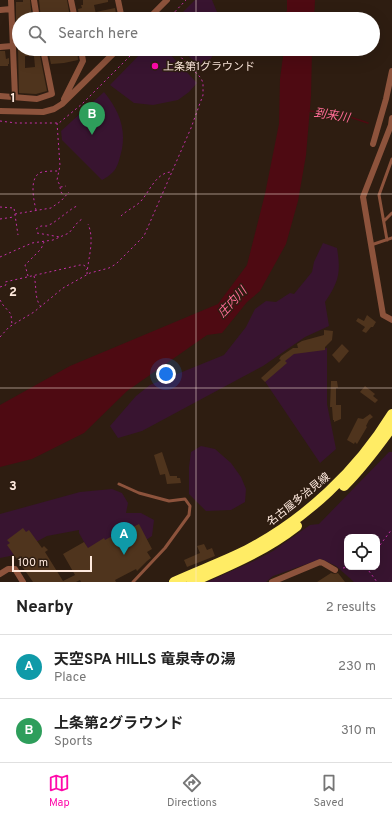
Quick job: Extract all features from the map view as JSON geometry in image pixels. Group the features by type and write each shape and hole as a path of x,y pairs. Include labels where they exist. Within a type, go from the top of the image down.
{"main road":[{"name":"名古屋多治見線","path":"174,582 246,551 289,524 328,492 349,472 392,414"},
{"name":"名古屋多治見線","path":"192,582 244,559 284,536 334,497 352,479 392,427"}],"street":[{"path":"0,47 12,46 11,0"},
{"path":"34,0 36,12"},
{"path":"71,0 74,12"},
{"path":"118,0 121,12"},
{"path":"155,12 167,0"},
{"path":"0,10 12,9"},
{"path":"13,56 15,97"},
{"path":"0,96 37,99 52,94 44,56"},
{"path":"62,104 83,60 82,56"},
{"path":"0,111 43,112 54,109 62,104 111,56"},
{"path":"373,144 392,71"},
{"path":"392,118 391,125 363,197 383,316 392,320"},
{"path":"272,582 320,562 334,570"},
{"path":"0,574 8,569 15,569 23,582"}],"lane":[{"path":"387,240 380,195 392,160"},
{"path":"384,221 392,213"},
{"path":"371,245 392,238"},
{"path":"119,484 140,493 169,501 185,499 190,506 189,515 165,548 133,582"}],"path":[{"path":"175,12 186,0"},
{"path":"0,337 12,325 41,307 57,292 87,274 113,267 144,236 186,142 201,101 204,83 180,56"},
{"path":"57,123 60,166 57,180 64,196"},
{"path":"36,210 32,193 34,180 38,174 43,172 59,171"},
{"path":"121,216 142,199 163,173 173,172"},
{"path":"60,186 66,186"},
{"path":"15,214 51,208 61,201 69,192"},
{"path":"36,229 41,226 49,225 78,206"},
{"path":"0,207 14,208 18,235"},
{"path":"0,219 15,217"},
{"path":"0,257 36,241 44,242 69,233 82,219"},
{"path":"87,274 92,243 92,234 88,224"},
{"path":"37,233 60,237"},
{"path":"28,277 25,265 41,249 44,242"},
{"path":"0,287 6,285 6,282 83,264 86,266 87,270"},
{"path":"34,275 37,301 41,307"},
{"path":"0,300 6,309 12,314 12,325"},
{"path":"380,545 392,528"},
{"path":"368,570 377,582"}],"shaded area":[{"path":"195,0 212,0 217,12 183,12"},
{"name":"上条第1グラウンド","path":"138,56 172,56 197,83 189,92 178,100 153,105 134,103 110,85"},
{"path":"189,56 212,56 204,72"},
{"path":"104,92 120,119 123,141 119,162 115,170 102,180 62,140 61,131"},
{"path":"323,243 337,248 339,264 336,282 325,302 329,326 305,337 263,366 142,431 118,438 110,426 136,396 150,385 224,355 246,327 255,309 266,301 276,302 290,293 294,294 312,272 314,262"},
{"path":"327,348 327,404 336,449 320,463 264,380 291,354"},
{"path":"201,446 215,449 231,463 241,477 246,489 245,502 231,510 206,511 189,494 189,467 191,452"},
{"path":"389,452 392,452 392,582 354,582 336,566 321,559 273,576 266,582 207,582 273,551 310,525 319,524"},
{"path":"112,489 122,493 128,503 126,513 141,513 154,520 152,536 131,550 88,549 79,533 79,530 47,536 10,556 0,558 0,514 80,492"}],"water":[{"path":"287,0 315,0 314,12 286,12"},
{"name":"庄内川","path":"283,56 312,56 311,96 306,155 298,201 286,244 260,291 247,302 222,333 207,335 127,391 84,433 32,459 0,467 0,405 70,366 218,304 247,265 265,194 279,124 280,79"}],"building":[{"path":"23,0 30,0 31,12 16,12 16,2 23,2"},
{"path":"39,0 67,0 69,12 40,12"},
{"path":"83,0 108,0 108,2 94,5 96,12 78,12 78,9 82,8 81,5 83,5"},
{"path":"115,8 116,12 96,12"},
{"path":"0,51 5,51 6,59 9,58 8,66 0,66"},
{"path":"18,56 25,56 25,68 35,67 34,56 40,56 47,91 36,94 19,93"},
{"path":"49,56 78,56 78,60 51,64"},
{"path":"367,315 376,322 366,333 362,331 365,327 356,321 358,318 364,321"},
{"path":"324,330 333,331 332,340 325,347 325,350 294,354 285,361 287,363 265,382 261,378 281,360 279,359 281,356 293,348 298,348 297,344 302,341 324,335"},
{"path":"342,344 349,351 339,363 332,355"},
{"path":"331,381 337,381 338,388 336,388 336,405 341,405 341,419 334,422 332,407 330,407"},
{"path":"365,386 375,394 373,396 378,400 375,403 360,392"},
{"path":"370,414 373,417 369,420 366,426 367,427 357,444 347,440 358,418 363,419"},
{"path":"162,452 170,476 177,476 177,478 180,478 181,483 167,484 165,474 160,475 154,455"},
{"path":"139,524 152,549 147,552 151,558 137,571 136,569 115,580 116,582 81,582 80,580 76,582 33,582 7,545 10,543 7,540 23,528 26,532 29,530 42,548 44,546 48,550 45,552 63,581 75,575 63,554 84,542 88,548 104,538 105,540 116,534 118,538 126,534 125,531"},
{"path":"204,544 207,550 212,548 215,556 187,567 184,560 200,553 197,546"},
{"path":"331,573 338,573 345,582 317,582"}],"waterway":[{"name":"到来川","path":"309,111 341,114 368,123"}],"place":[{"name":"上条第1グラウンド","path":"155,66"},
{"name":"上条第2グラウンド","path":"92,135"},
{"name":"天空SPA HILLS 竜泉寺の湯","path":"124,555"}]}
